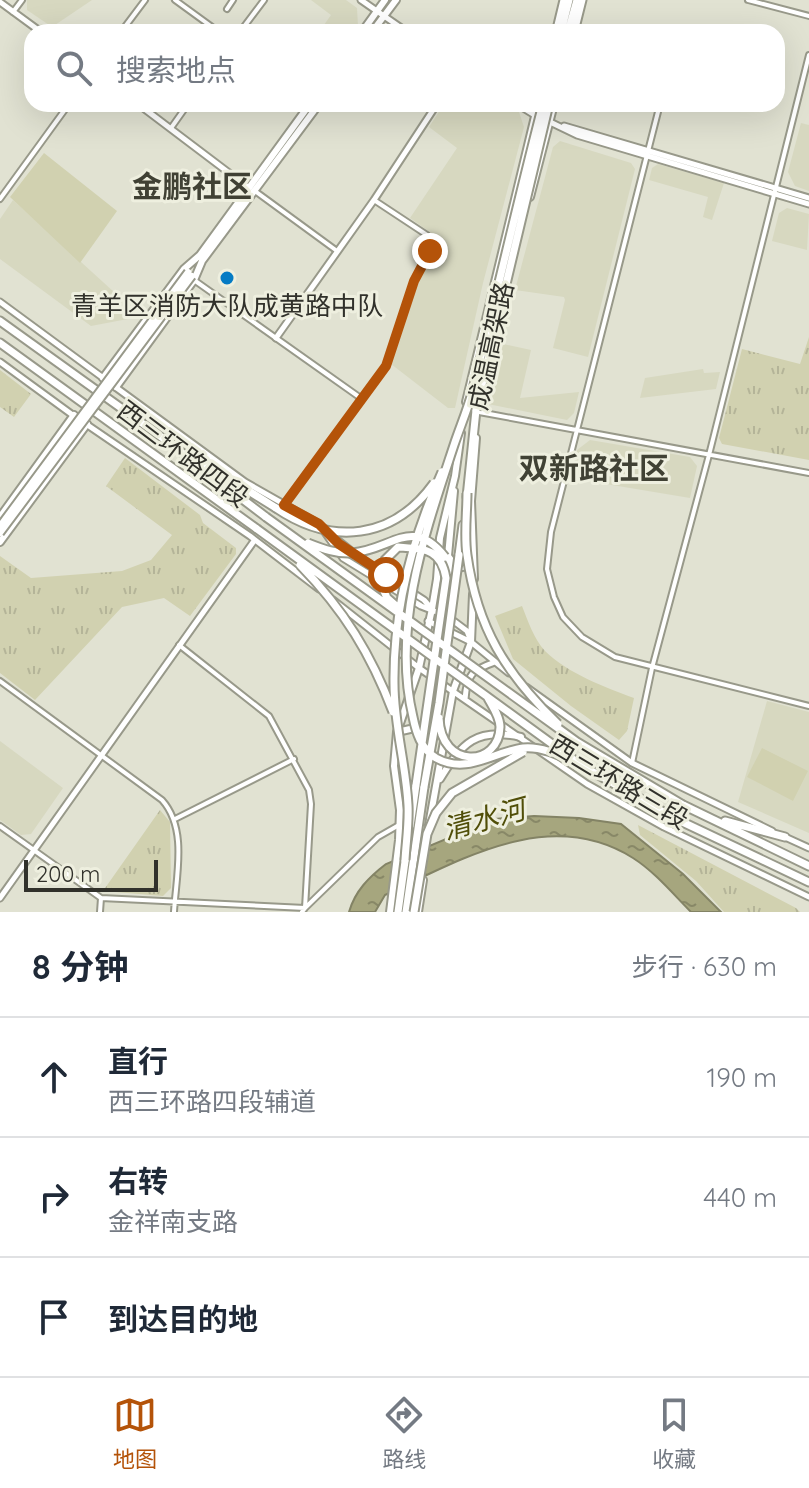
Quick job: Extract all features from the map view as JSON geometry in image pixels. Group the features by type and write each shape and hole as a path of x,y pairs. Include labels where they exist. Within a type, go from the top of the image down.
{"highway":[{"path":"559,24 565,0"},
{"path":"573,24 580,0"},
{"name":"成温高架路","path":"405,860 408,807 394,686 397,621 414,544 469,403 538,112"},
{"name":"成温高架路","path":"406,912 455,591 476,410 550,112"},
{"name":"西三环路四段","path":"0,321 443,645"},
{"name":"西三环路四段","path":"0,343 441,662"},
{"path":"160,436 280,507 298,523 311,528 357,531 399,518 412,509 440,475"},
{"path":"454,444 428,526 410,607 409,703 418,739 435,757 464,765 526,748 542,749 581,765"},
{"path":"467,493 466,552 486,632 510,673 577,742"},
{"path":"300,540 331,552 351,553 374,549 400,537 417,535 435,544 450,564 455,591"},
{"path":"398,912 446,578 444,564 432,552 398,547 385,560 378,577 387,598 417,626"},
{"path":"285,549 323,588 355,632 380,678 396,719"},
{"name":"西三环路三段","path":"443,645 577,742 683,805 809,866"},
{"name":"西三环路三段","path":"441,662 581,765 674,818 809,882"},
{"path":"439,703 439,725 447,747 456,755 468,758 489,750 497,739 500,727 497,714 487,696"},
{"path":"416,912 427,834 444,801 509,758 521,752 542,749"},
{"path":"708,817 785,837"}],"main road":[{"path":"361,0 394,24"},
{"path":"368,24 385,0"},
{"path":"378,24 396,0"},
{"path":"0,2 30,24"},
{"path":"149,112 252,189"},
{"path":"252,189 305,112"},
{"path":"116,387 201,258 313,112"},
{"path":"276,338 339,252 432,112"},
{"path":"529,112 550,122 647,153 809,201"},
{"path":"473,559 461,569 448,556 455,476 470,381 538,112"},
{"path":"416,912 430,809 453,691 471,642 471,501 479,412 551,112"},
{"path":"103,378 184,269 201,258"},
{"path":"0,526 191,276"},
{"path":"0,533 191,276"},
{"path":"0,302 280,507 322,527 343,558 421,606 461,625 471,642"},
{"path":"0,362 254,541 419,668 609,798 808,898"},
{"path":"0,517 74,415"},
{"path":"0,542 87,424"},
{"path":"390,912 399,825 394,766 397,732 419,668 437,579 440,538 455,476"},
{"path":"0,898 254,541"},
{"path":"428,621 471,642 529,689 632,763 809,848"},
{"path":"465,699 468,680 473,672 496,662"},
{"path":"397,732 419,727 429,729 434,745 436,785"},
{"path":"436,785 459,748 475,739 500,733 521,737"}],"street":[{"path":"13,12 22,0"},
{"path":"127,24 145,0"},
{"path":"175,0 208,24"},
{"path":"227,9 233,0"},
{"path":"246,24 264,0"},
{"path":"748,0 809,16"},
{"path":"632,763 652,668 809,55"},
{"path":"0,199 63,112"},
{"path":"171,128 182,112"},
{"path":"658,112 551,532 547,569 554,597 563,617 582,637 615,657 809,706"},
{"path":"252,189 339,252"},
{"path":"280,507 389,360 414,281 432,247 427,235 374,200"},
{"path":"191,276 362,399"},
{"path":"479,412 809,473"},
{"path":"179,645 269,716 309,790 311,804 303,910"},
{"path":"0,681 162,800 173,812 178,832 174,912"},
{"path":"175,819 294,759"},
{"path":"0,826 101,898 303,910 378,837 399,825"},
{"path":"100,912 101,898"}],"shaded area":[{"path":"27,0 92,0 56,24 48,24 27,10"},
{"path":"311,0 346,0 357,8 358,24 325,24 331,15"},
{"path":"439,112 519,112 524,127 483,283 455,408 448,408 391,364 419,277 435,249 431,233 410,218 457,148 429,127"},
{"path":"801,123 809,125 809,191 795,186 788,172"},
{"path":"560,141 631,163 635,169 588,357 553,348 564,297 515,290 553,147"},
{"path":"658,164 724,183 712,220 703,217 708,197 649,180 652,168"},
{"path":"13,200 137,313 133,318 91,326 0,259 0,219"},
{"path":"787,208 809,214 807,250 772,241 779,213"},
{"path":"503,344 531,350 520,398 579,392 574,413 567,420 488,404"},
{"path":"703,369 704,373 720,372 716,389 640,398 645,378"},
{"path":"590,440 690,457 697,466 690,498 570,478 577,450"},
{"path":"767,701 809,712 809,833 738,802"},
{"path":"0,741 63,788 31,834 21,835 0,820"}],"green space":[{"path":"44,153 117,211 80,263 10,197"},
{"path":"809,337 809,460 722,444 719,438 742,349 800,364"},
{"path":"0,370 31,394 14,417 0,407"},
{"path":"125,458 200,515 203,523 236,548 236,554 190,616 164,598 122,607 35,700 0,673 0,556 31,578 122,571 151,560 172,535 106,486"},
{"path":"522,606 538,641 554,659 587,679 634,698 627,731 619,740 513,659 495,616"},
{"path":"762,748 808,771 793,801 747,777"},
{"path":"160,810 170,822 171,888 163,896 103,891"},
{"path":"638,825 800,912 724,912 696,881 640,835"}],"water":[{"path":"534,816 621,824 683,874 721,912 691,912 641,864 602,843 570,837 538,837 475,854 445,867 385,895 375,912 349,912 363,885 386,864 494,819"}],"place":[{"name":"青羊区消防大队成黄路中队","path":"227,278"}],"district":[{"name":"金鹏社区","path":"192,187"},
{"name":"双新路社区","path":"594,469"}],"route":[{"path":"386,575 339,544 319,524 284,505 386,366 414,281 430,251"}],"water label":[{"name":"清水河","path":"484,819"}]}
